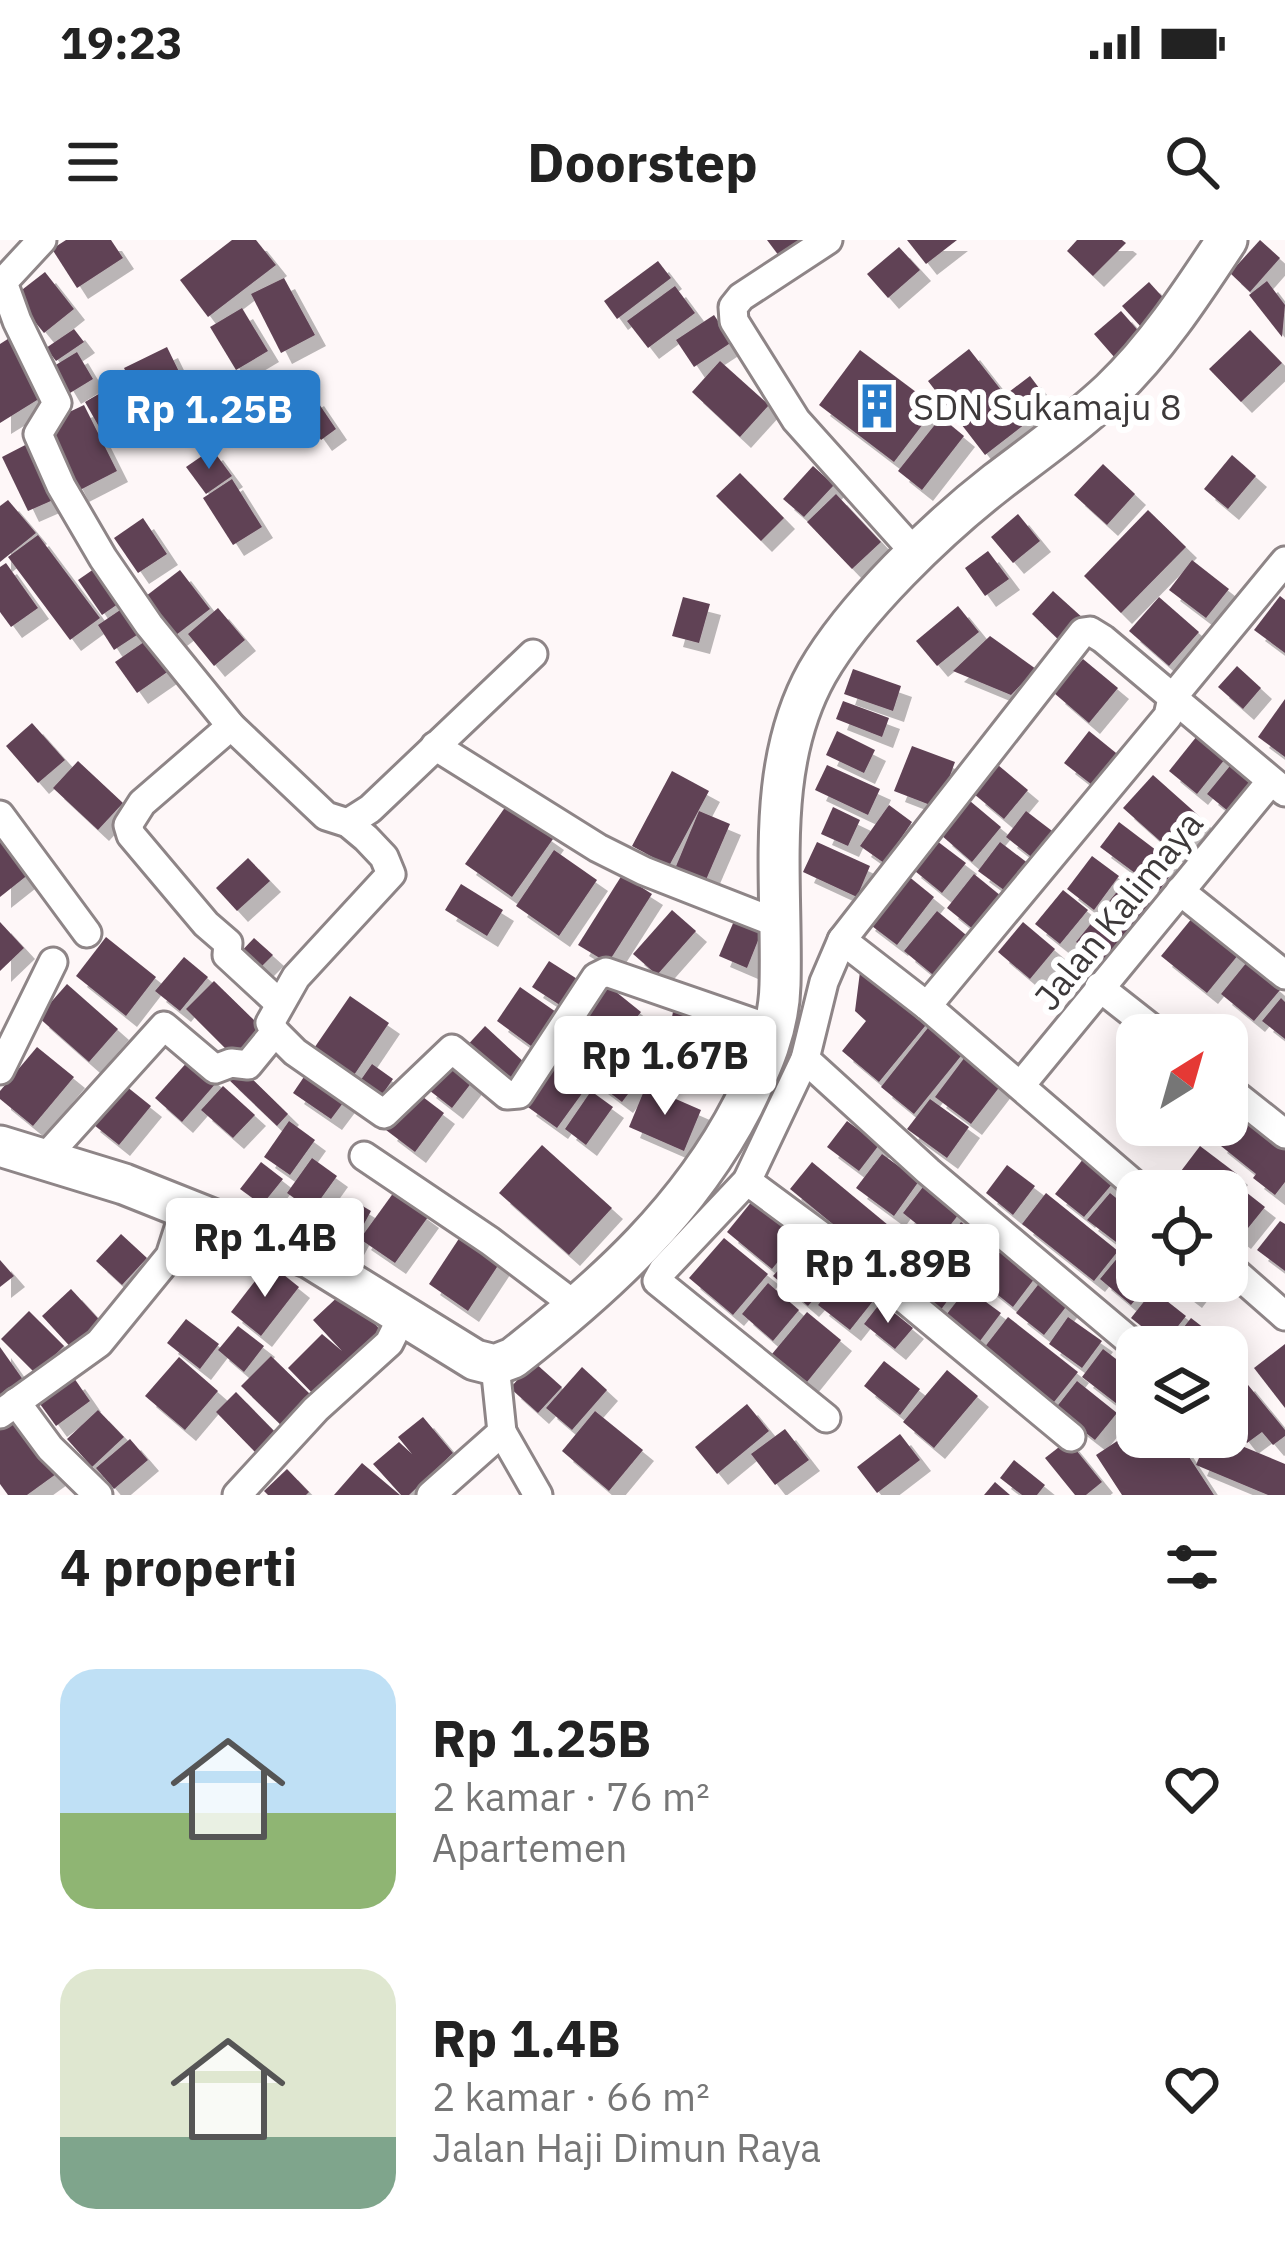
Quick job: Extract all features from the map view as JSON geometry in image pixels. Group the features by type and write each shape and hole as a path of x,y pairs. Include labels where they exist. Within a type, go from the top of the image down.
{"street":[{"path":"42,240 3,282 57,403 38,434 80,519 138,608 231,726 326,816 348,823 385,857 392,874 296,977 248,1065 215,1070 164,1026 42,1161"},
{"path":"828,240 741,297 733,308 734,321 796,420 917,555"},
{"path":"0,1146 186,1206 310,1258 475,1360 495,1365 512,1358 651,1237 710,1164 764,1064 780,987 781,798 788,750 802,706 840,637 917,555 993,485 1110,392 1182,308 1227,240"},
{"path":"927,1006 1168,716 1172,698 1281,572"},
{"path":"826,1418 657,1281 747,1181 805,1058 824,982 842,940 1083,632 1103,639 1278,786"},
{"path":"348,823 370,809 533,654"},
{"path":"231,726 142,803 128,825 130,835 228,944 227,955 277,1018 295,1052 383,1114 452,1049 507,1095 519,1094 596,976 606,972 774,1030"},
{"path":"436,746 598,848 777,923"},
{"name":"Jalan Kalimaya","path":"1022,1085 1180,891 1278,786"},
{"path":"0,815 87,933"},
{"path":"1180,891 1285,975"},
{"path":"842,940 1022,1085 1118,1170"},
{"path":"0,1070 53,962"},
{"path":"1099,987 1133,1014"},
{"path":"805,1058 928,1171 1116,1330"},
{"path":"1248,1105 1285,1134"},
{"path":"364,1156 490,1240 576,1306"},
{"path":"747,1181 889,1286 1071,1438"},
{"path":"98,1495 8,1408 99,1343 170,1256 186,1206"},
{"path":"1248,1283 1285,1316"},
{"path":"237,1495 316,1408 366,1368 388,1343 404,1313"},
{"path":"495,1365 502,1432 538,1495"},
{"path":"431,1495 502,1432"}],"building":[{"path":"66,240 111,240 123,258 77,288 52,249"},
{"path":"232,240 256,240 276,265 208,317 180,280"},
{"path":"767,240 819,240 785,264"},
{"path":"907,240 957,240 926,264"},
{"path":"1077,240 1126,243 1093,276 1067,251"},
{"path":"1260,240 1280,258 1250,292 1230,273"},
{"path":"899,247 920,270 888,298 867,274"},
{"path":"658,261 671,278 617,319 604,301"},
{"path":"45,272 74,309 44,333 14,296"},
{"path":"284,278 315,335 281,353 251,294"},
{"path":"1267,281 1285,305 1282,337 1249,295"},
{"path":"1149,282 1168,303 1141,327 1122,306"},
{"path":"675,286 695,313 648,348 627,321"},
{"path":"242,308 268,351 236,370 210,327"},
{"path":"1121,311 1142,335 1115,358 1094,334"},
{"path":"714,315 732,342 694,367 676,340"},
{"path":"74,329 84,342 56,361 46,348"},
{"path":"1250,330 1282,363 1241,402 1209,369"},
{"path":"14,335 50,392 0,423 0,344"},
{"path":"167,347 187,388 102,432 85,402 126,378 137,396 124,368"},
{"path":"969,349 1005,395 1030,376 1051,404 985,455 928,381"},
{"name":"SDN Sukamaju 8","path":"860,350 936,407 894,462 819,405"},
{"path":"77,352 93,379 70,393 54,366"},
{"path":"720,361 769,405 740,437 692,392"},
{"path":"313,395 336,429 321,440 297,406"},
{"path":"84,405 117,471 78,491 44,424"},
{"path":"941,417 964,436 922,490 898,471"},
{"path":"33,441 60,497 28,511 2,457"},
{"path":"212,449 232,476 206,494 186,467"},
{"path":"1232,455 1256,476 1228,509 1204,489"},
{"path":"1103,464 1135,494 1107,525 1074,495"},
{"path":"813,466 834,485 804,517 783,499"},
{"path":"740,473 784,518 761,541 716,496"},
{"path":"232,479 262,527 233,545 203,498"},
{"path":"836,494 881,542 852,569 807,522"},
{"path":"8,500 36,533 0,562 0,506"},
{"path":"1148,510 1186,547 1121,613 1084,576"},
{"path":"1018,514 1040,541 1013,563 991,537"},
{"path":"143,518 167,554 138,573 114,538"},
{"path":"38,535 100,618 70,640 8,557"},
{"path":"988,551 1009,579 985,596 965,568"},
{"path":"1192,560 1229,589 1206,618 1169,590"},
{"path":"104,562 128,597 102,615 78,580"},
{"path":"6,563 38,608 11,627 0,612 0,567"},
{"path":"180,570 210,609 176,635 146,596"},
{"path":"1053,591 1084,619 1062,643 1032,614"},
{"path":"1280,596 1285,600 1285,653 1254,630"},
{"path":"683,597 710,604 699,643 672,636"},
{"path":"1159,597 1199,632 1169,666 1129,631"},
{"path":"129,604 146,629 114,650 98,625"},
{"path":"958,606 979,632 937,666 916,641"},
{"path":"218,608 245,640 214,666 188,634"},
{"path":"154,635 176,666 137,693 115,662"},
{"path":"990,636 1036,669 1011,695 953,671"},
{"path":"1083,659 1118,688 1089,723 1054,693"},
{"path":"1237,666 1261,688 1243,709 1218,687"},
{"path":"853,669 901,686 893,711 844,694"},
{"path":"1285,699 1285,757 1258,737"},
{"path":"843,701 889,718 882,737 836,719"},
{"path":"32,723 65,760 38,783 6,746"},
{"path":"837,731 875,750 864,773 826,755"},
{"path":"1089,731 1121,757 1096,788 1064,763"},
{"path":"1197,736 1225,759 1197,794 1169,771"},
{"path":"912,746 955,762 938,808 894,791"},
{"path":"78,761 123,803 98,830 53,788"},
{"path":"1234,761 1261,783 1234,816 1207,794"},
{"path":"827,765 880,789 868,815 815,790"},
{"path":"998,765 1028,790 1004,819 974,794"},
{"path":"672,771 709,791 669,866 632,846"},
{"path":"1153,775 1208,824 1178,857 1123,808"},
{"path":"970,801 1001,827 972,862 941,835"},
{"path":"889,805 912,822 884,863 860,846"},
{"path":"506,806 553,839 512,897 465,864"},
{"path":"833,807 860,820 848,846 821,834"},
{"path":"699,811 730,824 702,889 672,876"},
{"path":"1026,811 1060,837 1039,863 1006,837"},
{"path":"1119,822 1177,866 1159,891 1100,847"},
{"path":"0,837 29,874 0,897"},
{"path":"933,838 966,863 942,893 910,867"},
{"path":"817,842 870,866 857,897 803,872"},
{"path":"1000,842 1033,867 1012,896 978,871"},
{"path":"554,850 597,880 559,936 516,906"},
{"path":"1092,856 1119,876 1094,910 1067,889"},
{"path":"248,858 270,881 237,911 216,888"},
{"path":"902,871 934,897 897,945 864,920"},
{"path":"974,874 1006,900 979,934 947,908"},
{"path":"622,875 652,894 608,963 578,945"},
{"path":"1124,883 1155,907 1106,967 1076,942"},
{"path":"461,884 503,910 487,936 445,910"},
{"path":"1063,890 1088,910 1060,944 1035,924"},
{"path":"672,910 696,931 657,975 633,954"},
{"path":"937,911 971,939 938,979 904,951"},
{"path":"1193,917 1239,954 1207,993 1161,956"},
{"path":"734,921 761,933 747,968 719,956"},
{"path":"0,922 24,948 0,971"},
{"path":"1023,922 1055,949 1030,979 998,952"},
{"path":"106,937 156,977 126,1016 76,976"},
{"path":"254,938 273,955 255,973 237,956"},
{"path":"184,957 208,977 180,1011 155,991"},
{"path":"549,961 582,982 566,1009 532,987"},
{"path":"1247,962 1280,990 1254,1021 1221,994"},
{"path":"861,964 930,1020 879,1082 842,1051 866,1021 855,1011"},
{"path":"214,981 261,1027 233,1056 186,1009"},
{"path":"605,983 641,1012 618,1041 582,1012"},
{"path":"67,984 118,1029 89,1062 38,1017"},
{"path":"520,987 556,1012 531,1046 497,1021"},
{"path":"350,996 389,1023 348,1084 308,1057"},
{"path":"1281,998 1285,1002 1285,1039 1262,1021"},
{"path":"673,1012 732,1024 726,1054 667,1041"},
{"path":"931,1024 965,1051 914,1114 881,1087"},
{"path":"485,1026 526,1064 504,1087 464,1049"},
{"path":"630,1038 656,1057 622,1102 597,1083"},
{"path":"37,1047 74,1077 33,1126 0,1099 0,1091"},
{"path":"452,1053 479,1073 452,1108 425,1087"},
{"path":"965,1057 1001,1085 971,1124 935,1097"},
{"path":"190,1059 217,1082 182,1122 155,1098"},
{"path":"372,1064 393,1079 379,1099 358,1084"},
{"path":"555,1065 586,1088 557,1128 525,1105"},
{"path":"239,1066 288,1114 277,1126 227,1078"},
{"path":"310,1068 349,1095 331,1119 293,1093"},
{"path":"121,1082 151,1106 119,1145 89,1121"},
{"path":"223,1086 255,1115 233,1138 201,1110"},
{"path":"646,1086 701,1110 684,1151 629,1127"},
{"path":"415,1091 444,1113 415,1152 386,1130"},
{"path":"591,1091 613,1107 586,1145 565,1129"},
{"path":"930,1099 969,1127 947,1158 907,1129"},
{"path":"1248,1118 1285,1150 1285,1182 1275,1195 1253,1178 1256,1174 1221,1146 1248,1146"},
{"path":"289,1121 315,1140 290,1175 264,1157"},
{"path":"847,1121 879,1145 859,1171 827,1147"},
{"path":"542,1145 612,1208 569,1255 499,1193"},
{"path":"1200,1146 1232,1170 1182,1170"},
{"path":"882,1154 919,1181 894,1216 856,1188"},
{"path":"312,1158 337,1176 312,1211 287,1193"},
{"path":"1084,1158 1113,1183 1084,1217 1055,1194"},
{"path":"261,1162 283,1179 262,1205 240,1189"},
{"path":"812,1162 923,1254 901,1280 790,1189"},
{"path":"1007,1165 1035,1186 1013,1215 986,1193"},
{"path":"926,1183 962,1210 938,1241 903,1213"},
{"path":"394,1192 428,1217 395,1263 360,1239"},
{"path":"1046,1193 1116,1254 1094,1281 1022,1224"},
{"path":"1110,1193 1116,1198 1116,1242 1087,1220"},
{"path":"1248,1194 1265,1207 1248,1228"},
{"path":"757,1195 802,1232 772,1269 727,1232"},
{"path":"349,1198 371,1211 352,1246 329,1233"},
{"path":"1280,1221 1285,1224 1285,1271 1257,1250"},
{"path":"961,1222 994,1248 972,1276 939,1250"},
{"path":"464,1231 503,1258 468,1311 429,1284"},
{"path":"121,1234 147,1258 122,1285 96,1261"},
{"path":"724,1238 768,1274 733,1315 689,1278"},
{"path":"1004,1247 1038,1274 1013,1307 978,1279"},
{"path":"797,1249 832,1279 808,1306 773,1276"},
{"path":"931,1252 965,1277 937,1315 903,1291"},
{"path":"0,1260 14,1276 0,1287"},
{"path":"1116,1260 1116,1292 1100,1279"},
{"path":"269,1263 299,1287 261,1336 231,1312"},
{"path":"845,1271 877,1296 850,1330 818,1305"},
{"path":"1041,1281 1069,1303 1044,1335 1016,1313"},
{"path":"768,1283 799,1310 773,1341 742,1314"},
{"path":"967,1288 1001,1313 977,1345 943,1319"},
{"path":"71,1289 105,1326 76,1353 42,1316"},
{"path":"344,1291 385,1335 319,1400 288,1368 322,1334 342,1351 313,1320"},
{"path":"881,1302 913,1328 895,1349 864,1324"},
{"path":"1144,1302 1168,1302 1186,1316 1178,1326 1141,1326 1131,1318"},
{"path":"29,1311 64,1346 36,1374 1,1339"},
{"path":"807,1312 841,1340 807,1382 772,1354"},
{"path":"1008,1317 1078,1372 1054,1402 984,1348"},
{"path":"1068,1317 1102,1341 1082,1368 1049,1344"},
{"path":"186,1319 219,1344 200,1369 167,1343"},
{"path":"238,1326 264,1346 244,1372 218,1350"},
{"path":"1285,1344 1285,1408 1254,1368"},
{"path":"0,1347 26,1384 0,1401"},
{"path":"1103,1349 1116,1359 1116,1403 1082,1377"},
{"path":"271,1356 314,1398 284,1428 241,1386"},
{"path":"179,1357 218,1391 185,1430 145,1396"},
{"path":"884,1361 920,1389 900,1415 864,1386"},
{"path":"534,1362 562,1387 538,1413 510,1388"},
{"path":"582,1367 607,1390 572,1430 546,1408"},
{"path":"947,1370 978,1396 934,1448 903,1422"},
{"path":"74,1378 90,1401 56,1426 40,1404"},
{"path":"1077,1381 1116,1414 1095,1440 1055,1409"},
{"path":"1248,1385 1285,1436 1273,1445 1262,1432 1248,1442"},
{"path":"236,1392 276,1433 256,1453 216,1412"},
{"path":"747,1404 769,1431 717,1474 695,1447"},
{"path":"98,1410 124,1437 92,1467 67,1439"},
{"path":"595,1411 643,1450 609,1491 562,1451"},
{"path":"21,1412 63,1469 27,1495 8,1495 0,1484 0,1427"},
{"path":"423,1417 453,1453 409,1495 401,1495 373,1464 399,1442 412,1454 398,1437"},
{"path":"785,1429 809,1460 775,1485 751,1454"},
{"path":"900,1434 920,1460 877,1493 857,1467"},
{"path":"130,1439 148,1460 114,1489 96,1468"},
{"path":"1068,1440 1102,1482 1086,1495 1075,1495 1045,1458"},
{"path":"1116,1442 1116,1458 1190,1458 1214,1495 1122,1495 1096,1455"},
{"path":"1248,1449 1285,1464 1285,1495 1268,1495 1196,1465 1199,1458 1248,1458"},
{"path":"1014,1460 1045,1485 1037,1495 1022,1495 1000,1478"},
{"path":"362,1463 400,1495 334,1495"},
{"path":"287,1469 309,1492 268,1495 264,1491"},
{"path":"995,1482 1010,1495 984,1495"}],"place":[{"name":"SDN Sukamaju 8","path":"877,406"}]}
